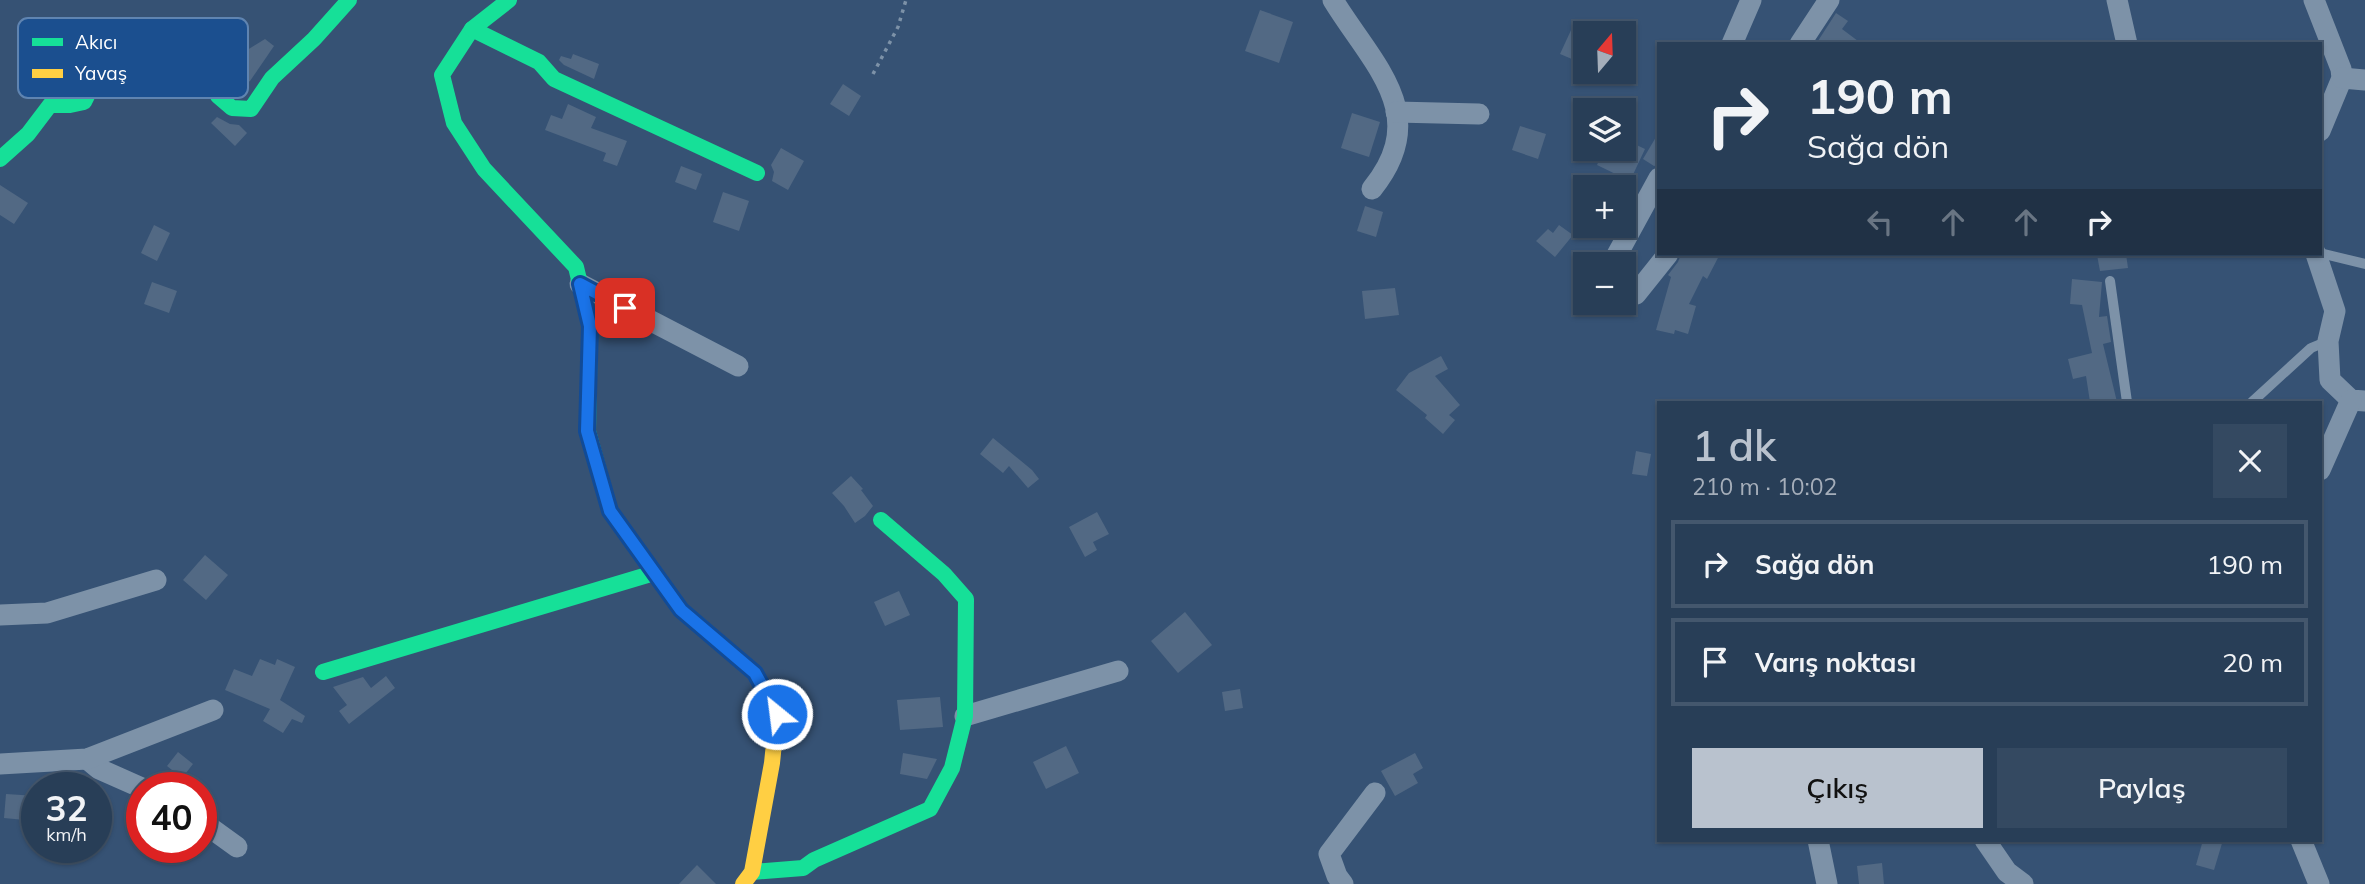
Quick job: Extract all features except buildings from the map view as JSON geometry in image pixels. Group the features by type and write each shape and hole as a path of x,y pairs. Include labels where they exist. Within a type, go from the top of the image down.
{"street":[{"path":"221,98 232,107 251,109 272,78 349,0"},
{"path":"509,0 472,29 442,75 454,123 484,169 576,267 590,326 587,431 610,511 681,610 755,673 777,714 772,762 752,880 803,868 814,860 930,809 952,768 965,716 965,599 944,574 881,520"},
{"path":"1333,0 1374,57 1394,96 1398,135 1385,173 1371,189"},
{"path":"1733,42 1751,0"},
{"path":"1801,42 1829,0"},
{"path":"2118,0 2127,42"},
{"path":"2314,0 2342,78 2322,126"},
{"path":"472,29 539,62 554,79 757,173"},
{"path":"2342,78 2365,80"},
{"path":"0,159 28,134 50,105 71,106 84,102 86,98"},
{"path":"1396,112 1479,114"},
{"path":"1619,252 1657,182"},
{"path":"1636,294 1666,256"},
{"path":"2319,256 2335,311 2329,341 2330,380 2358,400 2322,466"},
{"path":"580,284 738,366"},
{"path":"323,672 654,573"},
{"path":"0,615 47,612 156,580"},
{"path":"965,716 1118,671"},
{"path":"0,764 87,759 213,710"},
{"path":"87,759 99,769 126,781"},
{"path":"1343,884 1329,854 1375,793"},
{"path":"217,833 237,847"},
{"path":"1818,842 1827,884"},
{"path":"1986,842 2007,872 2023,884"},
{"path":"2302,842 2319,884"}],"lane":[{"path":"2322,255 2365,264"},
{"path":"2110,281 2127,401"},
{"path":"2253,401 2311,348 2329,341"}],"path":[{"path":"873,74 898,27 906,0"}],"traffic: fast":[{"path":"220,98 232,108 251,109 272,78 314,39 349,0"},
{"path":"509,0 472,29 442,75 454,123 484,169 576,267 590,326 588,431 610,511 681,610 698,624"},
{"path":"472,29 539,62 554,79 757,173"},
{"path":"0,159 28,134 50,105 70,105 84,102 86,98"},
{"path":"752,872 803,868 814,860 930,809 952,768 965,716 966,599 944,574 881,520"},
{"path":"323,672 654,573"}],"traffic: slow":[{"path":"698,624 755,673 777,714 772,763 752,872 743,884"}],"route":[{"path":"625,308 580,284 590,326 587,431 610,511 681,610 755,673 777,714"}]}
